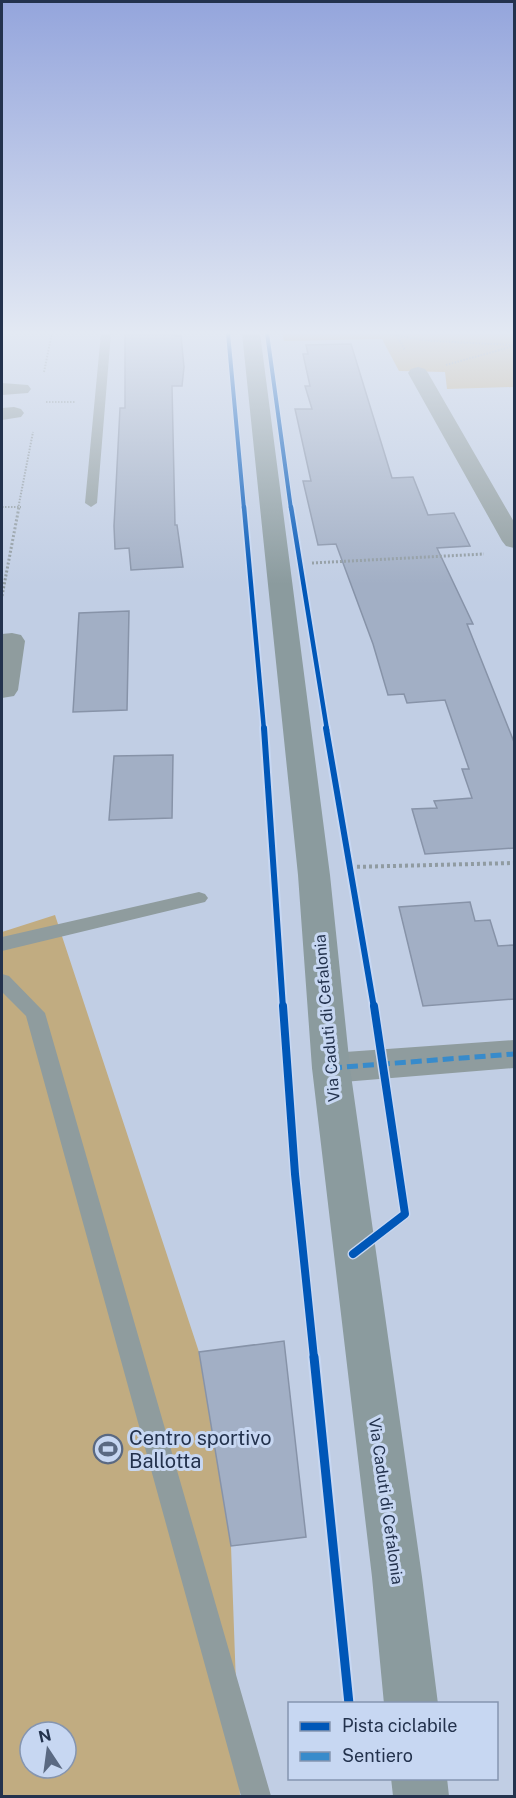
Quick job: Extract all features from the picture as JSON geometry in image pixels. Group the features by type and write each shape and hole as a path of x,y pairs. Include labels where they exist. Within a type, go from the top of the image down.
{"street":[{"name":"Via Caduti di Cefalonia","path":"261,417 314,875 331,1068 397,1577 411,1702"},
{"path":"444,417 513,534"},
{"path":"2,642 12,642 4,690 2,690"},
{"path":"331,1068 514,1054"},
{"path":"419,1780 421,1797"}],"lane":[{"path":"91,504 99,417"},
{"path":"2,944 199,898"},
{"path":"2,981 35,1013 256,1797"}],"path":[{"path":"2,596 35,425"},
{"path":"2,507 21,507"},
{"path":"311,563 491,553"},
{"path":"349,856 353,879"},
{"path":"314,875 351,867 514,863"}],"shaded area":[{"name":"Centro sportivo Ballotta","path":"55,915 199,1352 231,1546 240,1796 2,1796 2,932"}],"building":[{"path":"120,417 173,417 175,525 177,525 183,567 131,570 129,548 115,549"},
{"path":"297,417 373,417 392,478 413,477 428,515 454,513 470,546 437,548 473,624 467,624 514,742 514,848 425,854 412,809 437,808 434,801 472,798 462,769 469,769 445,700 407,703 404,694 388,695 373,644 336,544 318,545 303,481 311,481"},
{"path":"129,611 127,710 73,712 79,613"},
{"path":"173,755 172,818 109,820 114,756"},
{"path":"470,902 475,921 490,920 498,946 514,945 514,999 423,1006 399,907"},
{"path":"284,1341 306,1537 231,1546 199,1352"}],"marked path":[{"path":"331,1068 514,1054"}],"cycle path":[{"path":"236,417 262,707 295,1174 349,1702"},
{"path":"278,417 315,664 371,993 405,1214 353,1254"}],"place":[{"name":"Centro sportivo Ballotta","path":"108,1449"}]}
